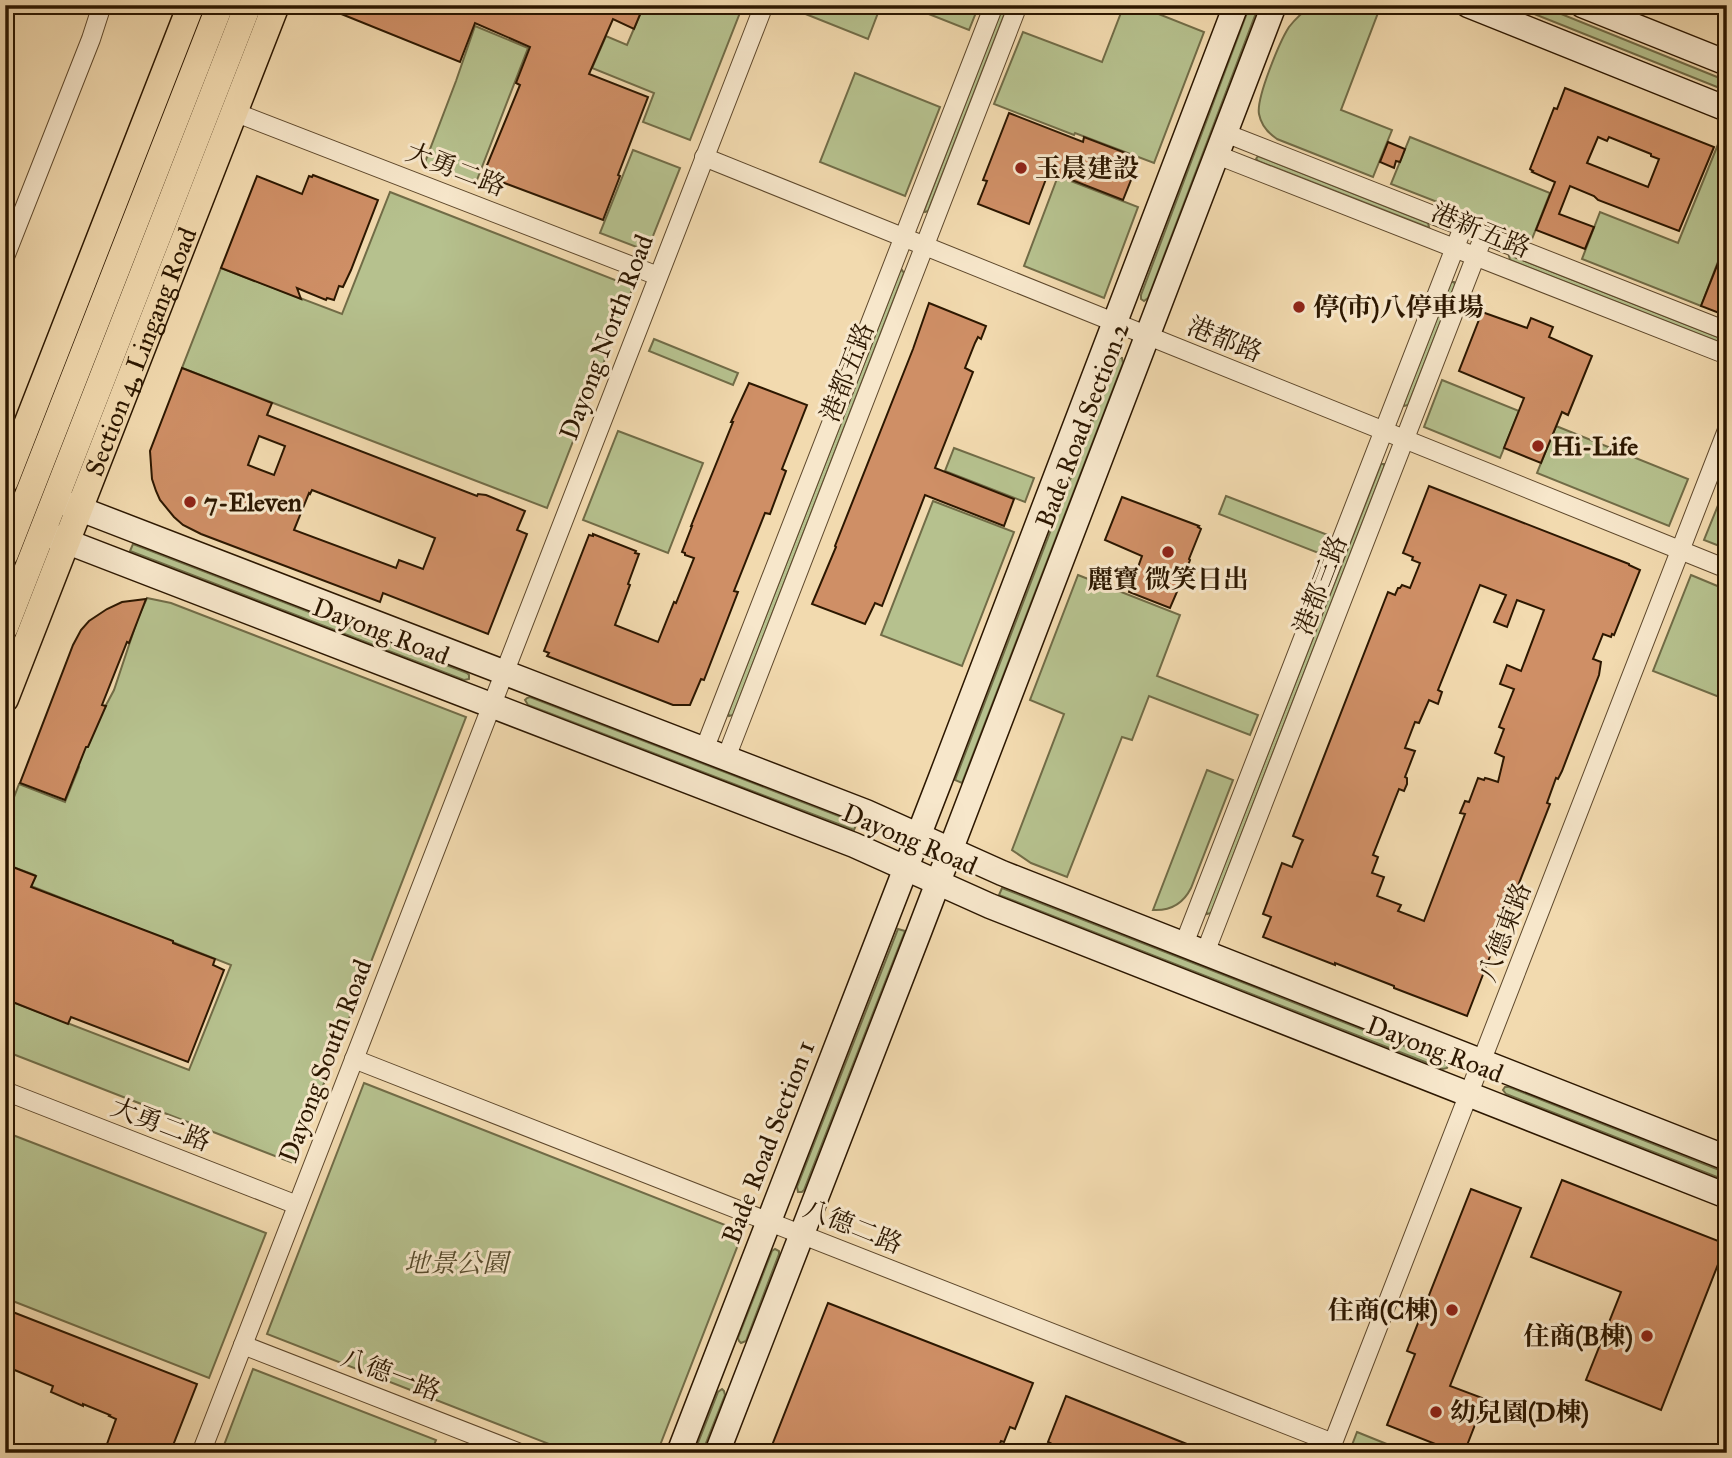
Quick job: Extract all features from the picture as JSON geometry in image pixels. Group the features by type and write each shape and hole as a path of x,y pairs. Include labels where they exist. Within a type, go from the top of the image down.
{"main road":[{"path":"5,481 191,5"},
{"name":"Section 4, Lingang Road","path":"5,554 11,520 30,490 220,5"},
{"name":"Section 4, Lingang Road","path":"5,627 248,5"},
{"name":"Section 4, Lingang Road","path":"5,699 276,5"}],"street":[{"path":"5,257 102,5"},
{"name":"Dayong North Road","path":"498,689 764,5"},
{"name":"港都五路","path":"715,754 903,238 994,5"},
{"name":"港都五路","path":"715,754 924,246 1018,5"},
{"name":"Bade Road Section 2","path":"912,852 1236,5"},
{"name":"Bade Road Section 2","path":"944,866 1274,5"},
{"path":"1468,5 1727,109"},
{"path":"1582,5 1727,63"},
{"name":"大勇二路","path":"234,112 658,276"},
{"name":"港新五路","path":"1221,144 1463,227 1727,331"},
{"name":"港新五路","path":"1221,144 1455,248 1727,355"},
{"name":"港都路","path":"704,157 1727,569"},
{"name":"港都三路","path":"1194,949 1383,431 1463,227"},
{"name":"港都三路","path":"1194,949 1405,439 1484,235"},
{"name":"八德東路","path":"1331,1448 1727,430"},
{"name":"Dayong Road","path":"5,481 79,509 853,845 912,852 944,866 1002,873 1727,1158"},
{"name":"Dayong Road","path":"11,520 67,542 498,689 715,754 866,812 912,852 944,866 990,906 1727,1196"},
{"name":"Dayong South Road","path":"201,1453 498,689"},
{"name":"Bade Road Section 1","path":"679,1453 912,852"},
{"path":"717,1453 944,866"},
{"name":"八德二路","path":"354,1059 802,1234 1331,1448"},
{"name":"大勇二路","path":"5,1091 297,1205"},
{"name":"八德一路","path":"243,1345 520,1453"},
{"path":"715,1360 748,1373"}],"green space":[{"path":"644,5 743,5 690,140 643,122 654,93 592,68 606,36 627,45"},
{"path":"783,5 881,5 868,39"},
{"path":"906,5 979,5 969,30"},
{"path":"1003,5 1008,5 928,211 925,212 924,211"},
{"path":"1124,5 1136,5 1204,32 1154,163 994,104 1023,32 1102,62"},
{"path":"1250,5 1259,5 1148,298 1144,301 1141,295"},
{"path":"1313,5 1381,5 1341,110 1392,130 1373,177 1277,139 1265,128 1260,118 1261,96 1280,44 1289,27"},
{"path":"1512,5 1539,5 1727,81 1727,91"},
{"path":"475,26 528,48 475,185 424,165"},
{"path":"855,73 940,107 905,196 820,162"},
{"path":"1410,137 1550,193 1532,239 1391,184"},
{"path":"1721,137 1727,140 1727,262 1719,259 1701,306 1582,259 1600,212 1678,243"},
{"path":"633,150 680,168 647,251 600,233"},
{"path":"1258,156 1428,223 1429,227 1258,161"},
{"path":"1058,176 1138,207 1104,298 1024,266"},
{"path":"390,192 633,287 547,508 182,368 221,268 342,314"},
{"path":"1509,256 1726,340 1727,344 1510,260"},
{"path":"902,270 904,273 733,715 729,716 728,713"},
{"path":"1451,282 1455,285 1408,405 1404,406 1404,403"},
{"path":"654,339 738,373 733,385 649,351"},
{"path":"1119,358 1122,358 1123,363 962,783 955,780"},
{"path":"1442,380 1519,411 1500,458 1424,427"},
{"path":"1556,426 1688,479 1669,526 1537,473"},
{"path":"618,431 703,463 668,553 583,520"},
{"path":"954,448 1034,478 1025,502 945,471"},
{"path":"1381,464 1384,464 1384,467 1211,913 1207,914 1206,911"},
{"path":"1723,493 1727,495 1727,549 1704,540"},
{"path":"1226,496 1328,535 1321,554 1219,514"},
{"path":"933,501 1014,532 962,666 881,635"},
{"path":"133,544 467,673 469,679 464,680 130,551"},
{"path":"1078,575 1180,615 1157,676 1258,715 1250,735 1149,696 1132,740 1122,737 1067,877 1031,863 1012,850 1064,714 1030,700"},
{"path":"1691,575 1727,590 1727,700 1653,671"},
{"path":"147,598 171,603 466,717 293,1163 5,1051 5,999 189,1070 231,965 31,886 35,875 5,864 5,821 19,784 65,802 79,767 77,765 114,690"},
{"path":"530,697 857,823 854,830 528,705 525,700"},
{"path":"1207,770 1233,780 1188,894 1176,905 1153,910"},
{"path":"1002,888 1445,1062 1447,1068 1443,1069 999,895"},
{"path":"898,929 905,931 804,1190 798,1192 797,1187"},
{"name":"地景公園","path":"364,1083 743,1232 657,1453 572,1453 267,1334"},
{"path":"1505,1087 1727,1173 1727,1181 1506,1094 1503,1090"},
{"path":"5,1132 266,1233 209,1378 5,1298"},
{"path":"775,1249 779,1254 746,1341 741,1343 738,1338"},
{"path":"253,1369 436,1440 431,1453 221,1453"},
{"path":"722,1389 725,1395 702,1453 694,1453 718,1392"},
{"path":"1357,1432 1409,1453 1349,1453"}],"building":[{"path":"319,5 644,5 634,29 613,19 589,74 648,97 603,220 483,175 520,85 516,83 530,47 475,23 460,62"},
{"path":"1565,88 1714,147 1679,231 1598,200 1570,186 1559,214 1594,227 1585,249 1536,230 1555,182 1530,169 1554,108 1557,109","holes":["1598,137 1607,141 1609,137 1659,159 1648,187 1587,163"]},
{"name":"玉晨建設","path":"1009,113 1083,142 1084,137 1131,155 1127,166 1135,170 1123,200 1049,171 1029,224 978,204 987,181 983,180"},
{"path":"1388,142 1405,149 1400,162 1396,161 1394,168 1380,162"},
{"path":"313,175 378,200 351,270 343,287 339,286 334,300 326,300 297,288 301,299 221,268 257,176 302,194 309,176"},
{"path":"1727,243 1727,316 1701,306"},
{"path":"929,303 986,326 981,339 978,337 975,343 965,368 973,372 935,468 1014,499 1004,526 925,495 882,606 875,603 865,624 812,604"},
{"path":"1482,312 1527,328 1531,318 1553,327 1549,337 1592,356 1568,415 1562,412 1541,463 1504,448 1524,398 1459,371"},
{"path":"182,368 272,403 267,415 477,496 486,495 525,511 517,530 527,534 488,634 383,593 380,602 183,525 160,500 152,479 150,451","holes":["259,436 285,446 274,475 248,465","312,490 435,538 423,569 399,560 396,568 294,530"]},
{"path":"749,383 807,405 782,469 786,471 770,514 765,513 734,591 738,592 704,680 701,679 690,705 673,705 547,656 549,653 544,651 589,535 593,534 639,554 615,625 658,642 694,558 682,552 691,526"},
{"path":"1429,486 1640,570 1614,635 1611,637 1603,634 1593,659 1601,662 1599,675 1562,771 1558,779 1556,778 1547,803 1550,804 1505,919 1501,917 1491,944 1494,946 1467,1016 1263,937 1271,917 1263,914 1282,863 1292,867 1303,840 1293,836 1388,592 1395,595 1402,585 1410,588 1420,563 1403,553","holes":["1480,585 1506,595 1494,622 1507,627 1517,600 1544,610 1521,671 1507,665 1500,684 1514,689 1499,727 1504,729 1495,753 1504,757 1498,782 1478,778 1469,802 1465,801 1460,813 1465,814 1424,921 1398,911 1401,905 1377,896 1384,877 1372,873 1378,857 1373,855 1399,789 1404,791 1407,784 1405,777 1415,751 1405,748 1415,722 1419,723 1429,700 1438,704 1442,692 1438,690"]},
{"name":"麗寶 微笑日出","path":"1122,497 1201,529 1170,608 1129,592 1142,556 1105,540"},
{"path":"146,599 102,705 106,706 65,800 20,783 81,630 107,609 122,602"},
{"path":"5,864 36,876 31,887 215,959 213,965 224,970 188,1062 71,1017 68,1024 5,999"},
{"name":"住商(B棟)","path":"1562,1180 1726,1244 1661,1410 1586,1380 1621,1292 1531,1257"},
{"name":"住商(C棟)","path":"1471,1189 1521,1208 1450,1386 1485,1399 1464,1453 1458,1453 1387,1425 1415,1354 1407,1351"},
{"path":"828,1303 1033,1383 1015,1429 1010,1427 996,1453 769,1453"},
{"path":"5,1309 197,1384 170,1453 105,1453 116,1419 51,1392 53,1386 5,1366"},
{"path":"1066,1396 1207,1453 1049,1453 1052,1444 1048,1442"}],"place":[{"name":"玉晨建設","path":"1021,168"},
{"name":"停(市)八停車場","path":"1299,307"},
{"name":"Hi-Life","path":"1538,446"},
{"name":"7-Eleven","path":"190,502"},
{"name":"麗寶 微笑日出","path":"1168,552"},
{"name":"住商(C棟)","path":"1452,1310"},
{"name":"住商(B棟)","path":"1647,1336"},
{"name":"幼兒園(D棟)","path":"1436,1412"}]}
